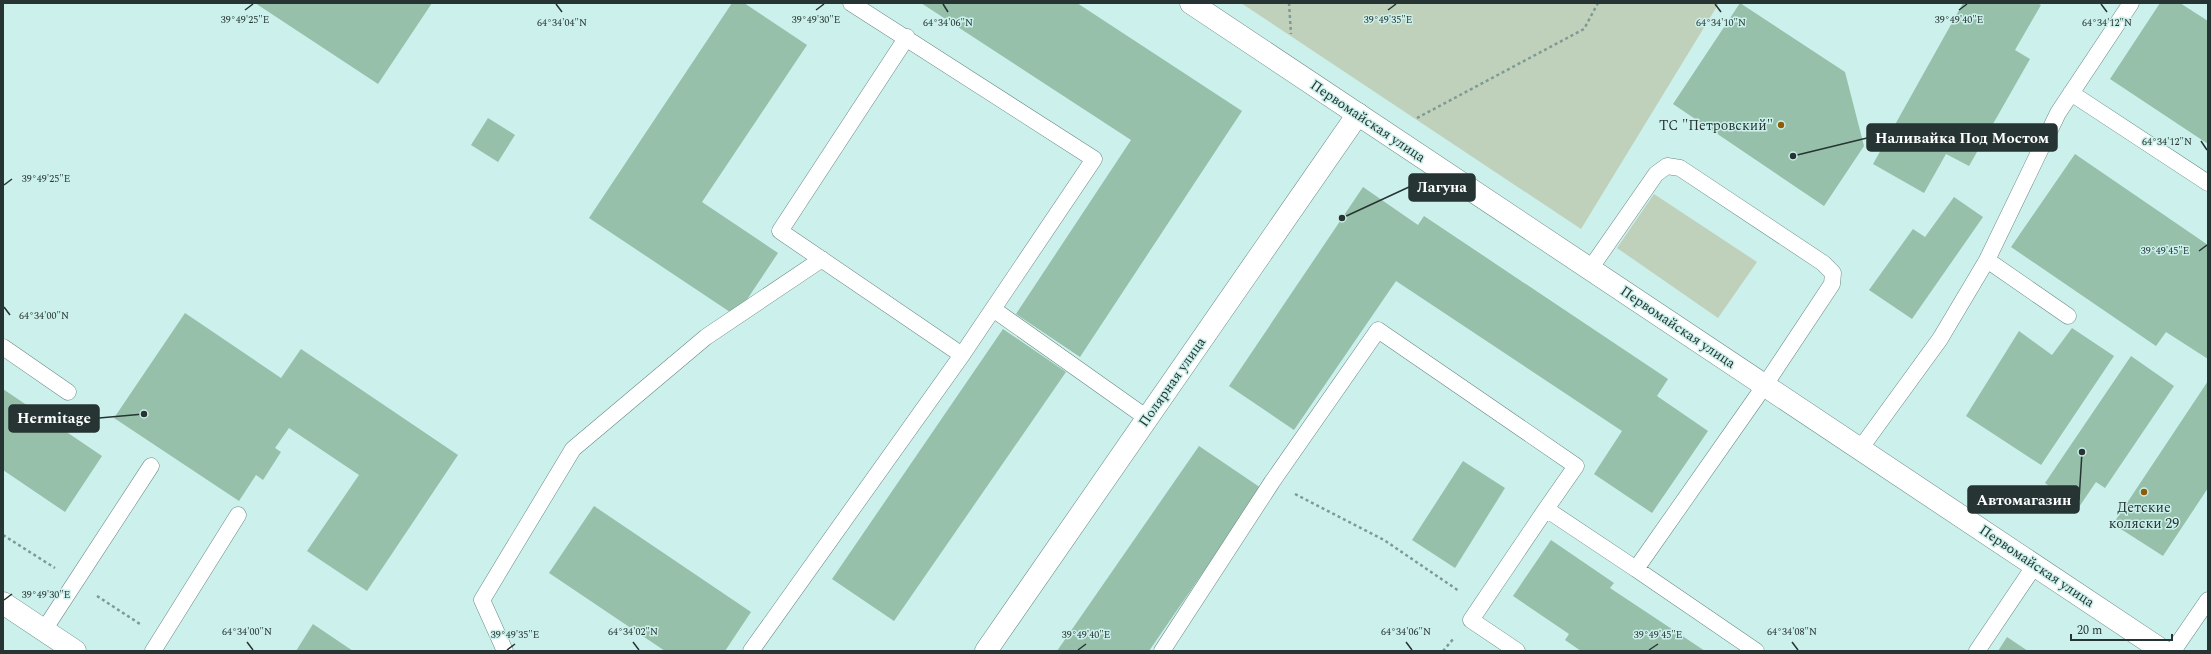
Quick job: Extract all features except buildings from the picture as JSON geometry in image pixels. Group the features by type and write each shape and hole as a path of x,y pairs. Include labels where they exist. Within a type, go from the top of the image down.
{"street":[{"name":"Первомайская улица","path":"1191,3 2164,651"},
{"name":"Полярная улица","path":"986,651 1358,114"},
{"path":"3,603 75,651"}],"lane":[{"path":"751,651 962,355 1094,159 907,37 851,3"},
{"path":"1860,449 1940,338 1987,260 2058,112 2130,3"},
{"path":"907,37 780,231 962,355"},
{"path":"2071,93 2208,182"},
{"path":"1590,269 1656,174 1667,166 1680,168 1823,263 1833,273 1832,284 1765,385 1636,569"},
{"path":"505,651 482,600 573,449 706,337 822,259"},
{"path":"1987,260 2068,316"},
{"path":"993,309 1148,418"},
{"path":"1162,651 1272,482 1378,330 1576,466 1471,620 1517,651"},
{"path":"3,348 68,392"},
{"path":"44,630 151,466"},
{"path":"1546,509 1756,651"},
{"path":"153,651 238,515"},
{"path":"1977,651 2035,565"},
{"path":"2173,651 2208,600"}],"path":[{"path":"1289,3 1292,40"},
{"path":"1416,119 1584,29 1598,3"},
{"path":"1272,482 1384,540 1480,606"}],"green space":[{"path":"1241,3 1719,3 1581,229"},
{"path":"1654,194 1757,262 1718,318 1617,248"}],"place":[{"name":"ТС \"Петровский\"","path":"1781,125"},
{"name":"Наливайка Под Мостом","path":"1793,156"},
{"name":"Лагуна","path":"1342,218"},
{"name":"Hermitage","path":"144,414"},
{"name":"Автомагазин","path":"2082,452"},
{"name":"Детские коляски 29","path":"2144,492"}]}
